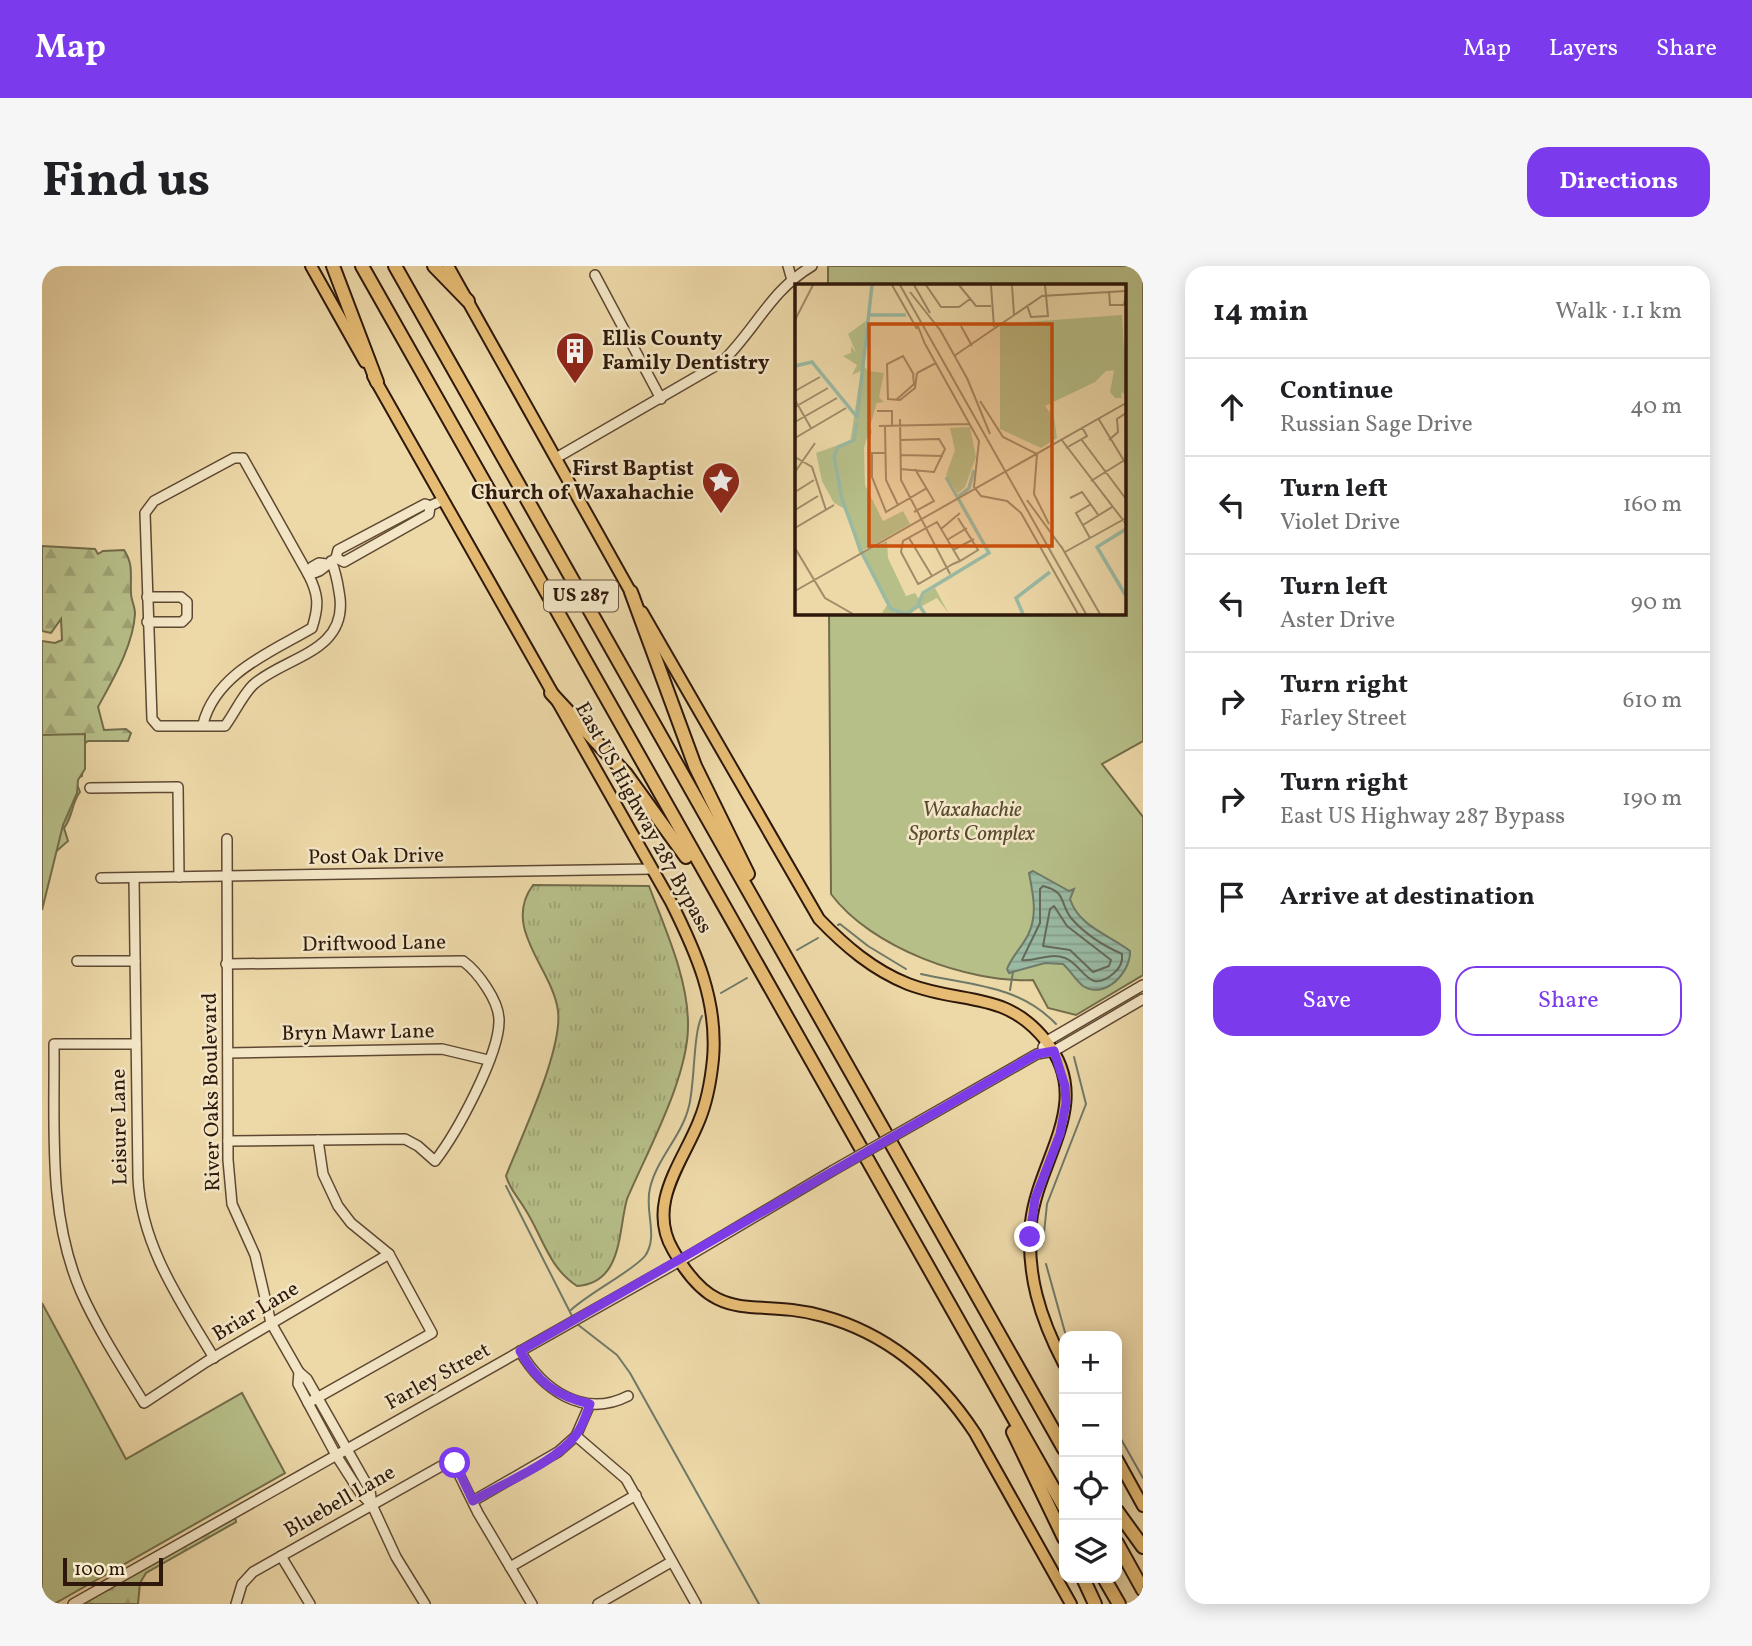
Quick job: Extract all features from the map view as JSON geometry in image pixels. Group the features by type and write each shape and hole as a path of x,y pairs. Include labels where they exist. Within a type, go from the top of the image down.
{"highway":[{"path":"333,266 377,382"},
{"name":"US 287","path":"362,266 1059,1498"},
{"name":"US 287","path":"395,266 1059,1440"},
{"path":"434,266 468,301"},
{"path":"631,592 687,745 764,908 768,926"},
{"path":"551,693 626,774 725,910"},
{"path":"995,1327 1006,1337 1059,1427"},
{"path":"1008,1408 1015,1437 1059,1528"},
{"path":"1122,1518 1143,1547"},
{"path":"1122,1552 1143,1590"},
{"path":"1085,1583 1095,1604"},
{"path":"1107,1583 1119,1604"}],"main road":[{"name":"East US Highway 287 Bypass","path":"311,266 652,869 694,947 703,971 712,1014 713,1059 701,1117 665,1193 666,1234 680,1261 695,1284 719,1302 737,1307 823,1316 870,1335 919,1365 957,1406 975,1433 1071,1604"},
{"path":"448,266 819,919 850,950 891,976 927,990 1013,1009 1027,1019 1050,1046 1065,1086 1066,1103 1060,1134 1035,1199 1030,1253 1040,1313 1059,1353"},
{"path":"1122,1468 1143,1506"}],"street":[{"path":"788,266 792,280"},
{"path":"556,458 722,362 739,346 781,288 813,266"},
{"path":"595,275 661,399"},
{"path":"203,724 206,710 237,672 312,628 318,610 318,594 243,458 234,458 149,505 145,513 147,622 152,719 158,726 225,726 253,685 315,651 332,634 341,610 337,573 331,561"},
{"path":"309,574 316,575 338,550 425,503 430,506 443,500"},
{"path":"147,597 181,597 187,602 187,617 182,622 147,622"},
{"path":"90,788 178,787 179,877"},
{"name":"River Oaks Boulevard","path":"227,839 228,1141 232,1204 255,1255 271,1323 299,1372 307,1379 370,1490 372,1505 396,1557 425,1604"},
{"name":"Post Oak Drive","path":"101,878 652,869"},
{"name":"Leisure Lane","path":"134,878 141,1209 162,1269 214,1357"},
{"path":"77,961 135,961"},
{"name":"Driftwood Lane","path":"226,964 463,961 478,975 498,1014 497,1035 450,1142 435,1161 405,1139 318,1140"},
{"path":"1050,1046 1143,985"},
{"path":"1050,1046 1143,999"},
{"name":"Briar Lane","path":"136,1044 54,1044 56,1191 62,1229 81,1292 144,1403 214,1357 389,1254"},
{"name":"Farley Street","path":"73,1604 680,1261 1050,1046"},
{"name":"Bryn Mawr Lane","path":"228,1053 442,1049 488,1060"},
{"path":"228,1141 318,1140 323,1174 338,1206 351,1223 389,1254 432,1333 308,1403"},
{"path":"520,1351 534,1374 558,1395 590,1404 628,1396"},
{"name":"River Oaks Boulevard","path":"299,1372 298,1384 336,1455 361,1494 372,1505"},
{"path":"532,1604 473,1501 558,1452 576,1436 590,1404"},
{"path":"576,1436 618,1468 636,1495 696,1604"},
{"name":"Bluebell Lane","path":"236,1604 246,1577 452,1460 473,1501"},
{"path":"510,1567 636,1495"},
{"path":"281,1556 310,1604"},
{"path":"598,1604 671,1562"}],"green space":[{"name":"Waxahachie Sports Complex","path":"828,266 1143,266 1143,741 1102,764 1143,817 1143,975 1076,1015 1048,1008 1033,980 1007,979 951,968 895,946 870,931 831,894 829,614 1126,614 1126,284 828,284"},
{"path":"42,546 95,549 98,554 103,551 124,550 130,566 131,596 135,614 126,650 98,707 104,730 126,729 131,733 128,741 88,741 84,744 82,776 75,779 80,792 64,828 68,841 51,856 42,841 42,641 55,643 62,640 61,619 51,633 42,631"},
{"path":"85,734 85,769 78,780 77,793 63,825 42,910 42,735"},
{"path":"533,885 649,886 675,954 687,1007 687,1044 682,1066 666,1113 627,1199 611,1266 603,1276 592,1283 577,1286 553,1261 506,1176 548,1070 558,1028 554,995 526,933 523,917 525,901"},
{"path":"42,1303 126,1459 242,1393 285,1473 54,1604 42,1604"},
{"path":"235,1517 236,1522 146,1573 140,1583 138,1604 78,1604"}],"water":[{"path":"1033,871 1069,891 1074,889 1070,899 1080,917 1130,951 1126,967 1108,987 1091,989 1083,986 1063,964 1045,963 1009,973 1009,964 1028,935 1033,920 1034,904 1029,873"}],"waterway":[{"path":"838,925 906,969"},
{"path":"797,950 818,938"},
{"path":"1010,990 1013,972"},
{"path":"921,974 993,988 1010,994 1042,1011 1056,1024"},
{"path":"721,993 747,978"},
{"path":"571,1310 639,1262 649,1248 650,1188 658,1167 686,1117 697,1034 702,1016"},
{"path":"1043,1243 1047,1204 1086,1104 1074,1057"},
{"path":"506,1186 572,1316"},
{"path":"1046,1264 1065,1331"},
{"path":"577,1324 617,1355 630,1373 759,1604"},
{"path":"1122,1441 1143,1478"}],"place":[{"name":"Ellis County Family Dentistry","path":"575,385"},
{"name":"First Baptist Church of Waxahachie","path":"721,515"}],"route":[{"path":"455,1463 473,1501 558,1452 576,1436 590,1404 558,1395 546,1386 534,1374 520,1351 1037,1054 1054,1051 1065,1086 1066,1103 1060,1134 1039,1184 1030,1237"}]}
